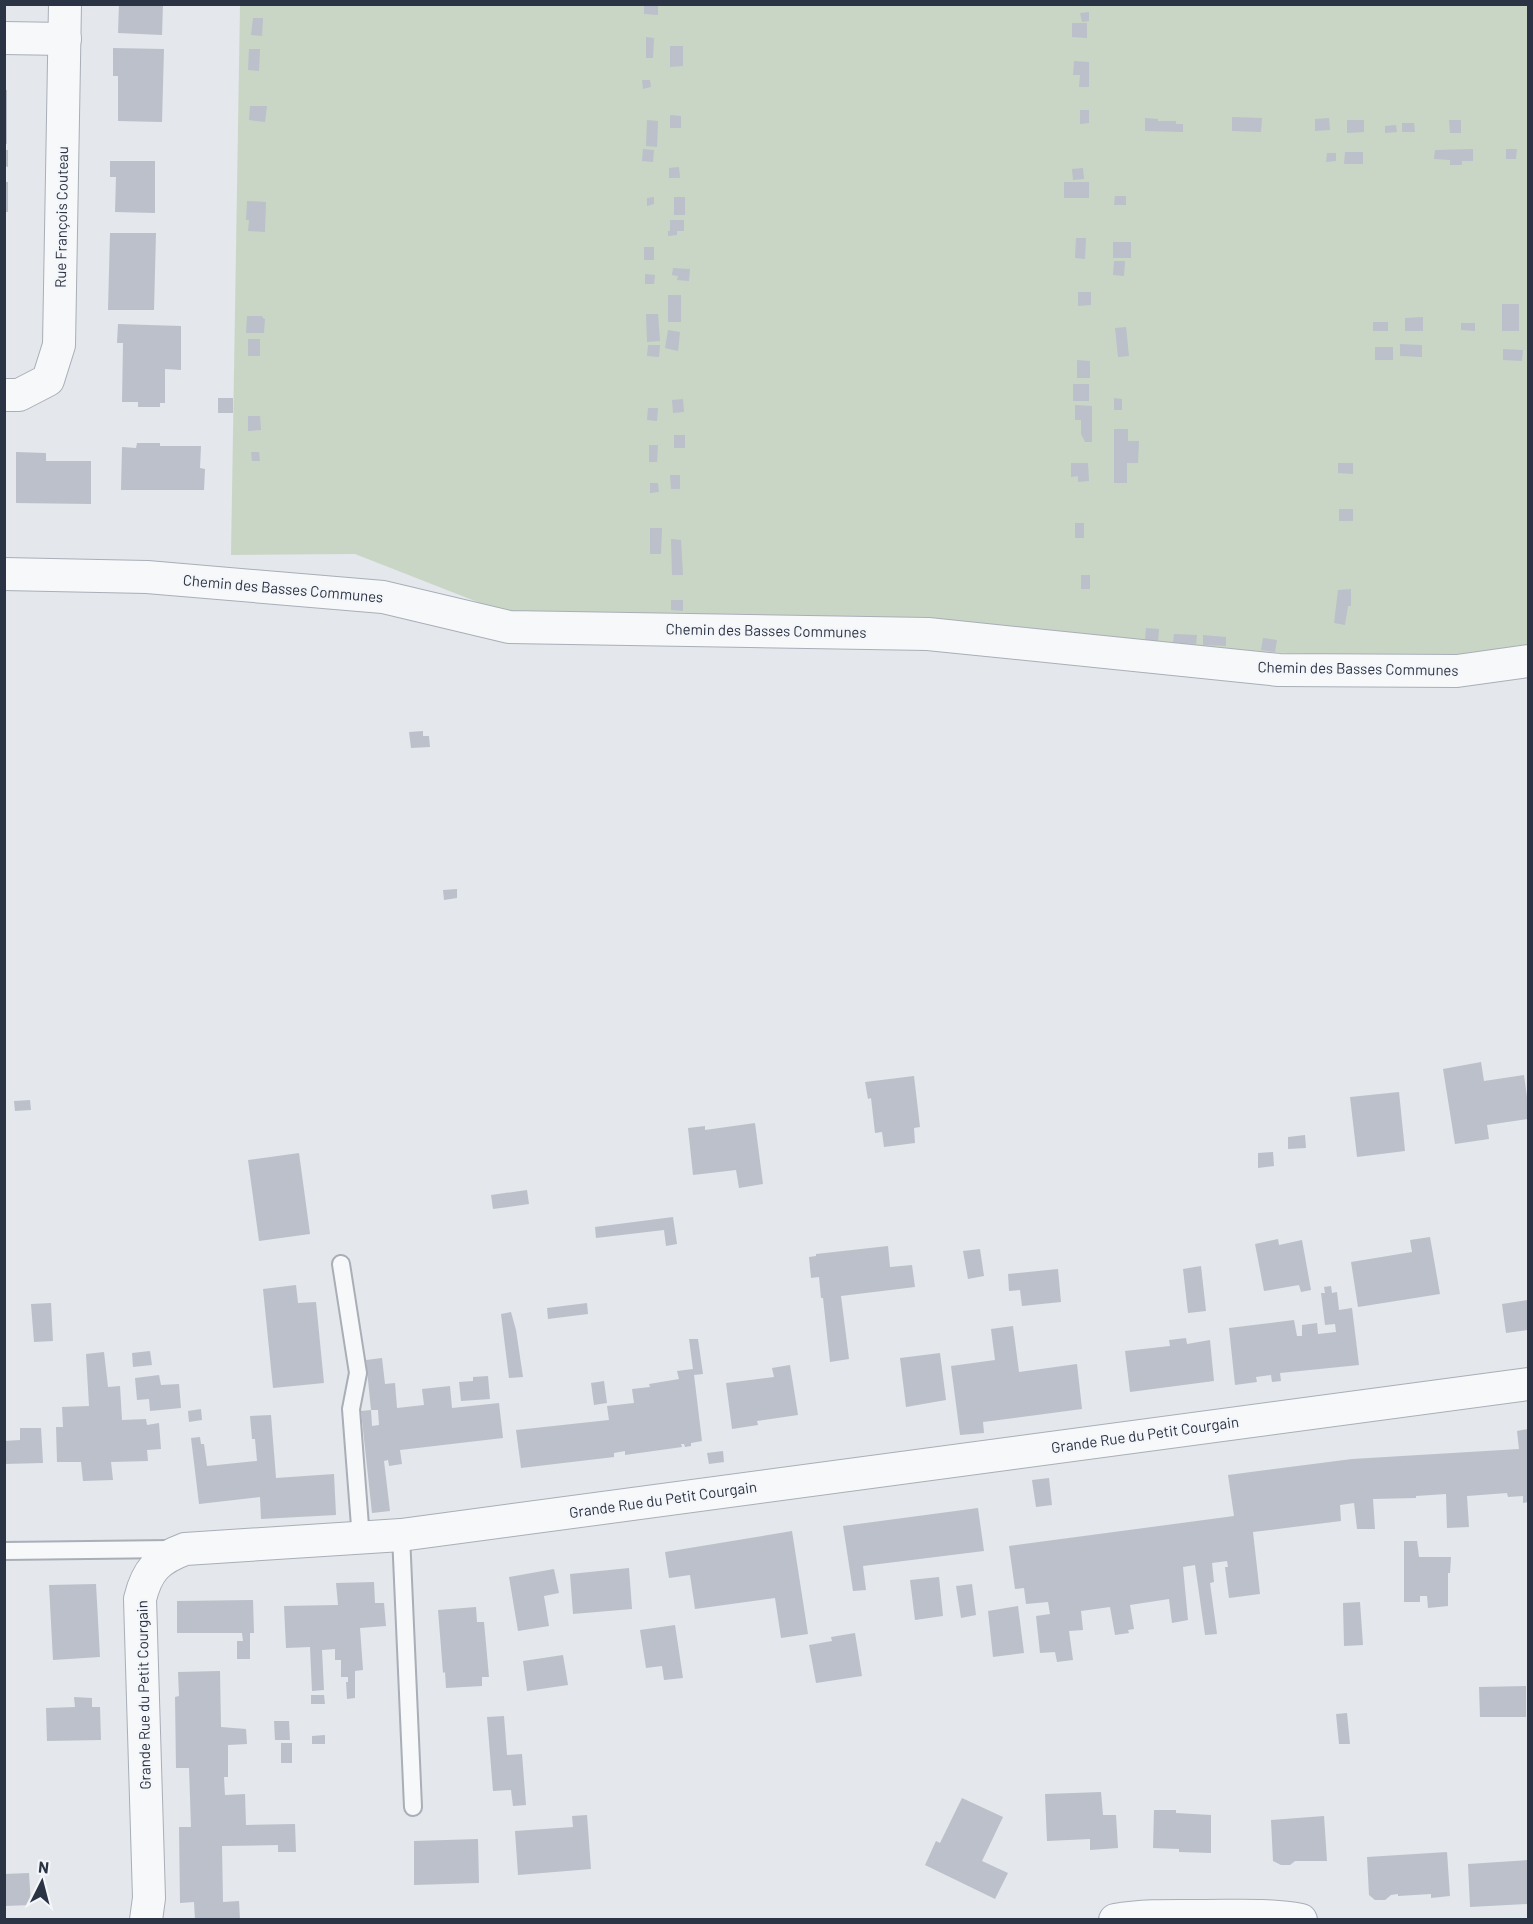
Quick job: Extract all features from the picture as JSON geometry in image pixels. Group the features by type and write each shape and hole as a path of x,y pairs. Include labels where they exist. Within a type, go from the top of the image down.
{"street":[{"name":"Rue François Couteau","path":"4,395 19,395 48,380 59,345 65,4"},
{"path":"4,38 65,39"},
{"name":"Chemin des Basses Communes","path":"4,574 147,577 383,597 509,627 928,634 1279,670 1457,671 1528,661"},
{"name":"Grande Rue du Petit Courgain","path":"146,1920 149,1898 140,1599 150,1573 159,1561 169,1555 185,1549 401,1535 1528,1384"},
{"path":"1115,1920 1134,1917 1248,1916 1287,1917 1301,1920"}],"lane":[{"path":"340,1264 358,1373 351,1408 361,1539"},
{"path":"401,1535 412,1807"},
{"path":"4,1551 185,1549"}],"green space":[{"path":"240,5 1528,5 1528,659 1347,656 513,616 355,554 231,555"}],"building":[{"path":"119,4 163,4 162,35 118,33"},
{"path":"644,4 658,4 658,15 644,14"},
{"path":"1089,12 1089,21 1082,22 1080,13"},
{"path":"253,18 263,18 262,36 251,35"},
{"path":"1072,23 1087,23 1087,38 1072,37"},
{"path":"646,37 654,38 653,58 646,58"},
{"path":"670,46 683,46 683,66 670,67"},
{"path":"113,48 164,49 162,122 118,121 118,76 113,76"},
{"path":"249,49 260,49 259,71 248,70"},
{"path":"1074,61 1089,62 1089,87 1079,87 1080,75 1073,75"},
{"path":"642,80 650,80 651,87 643,89"},
{"path":"4,90 7,90 7,144 4,144"},
{"path":"250,106 267,106 265,122 249,120"},
{"path":"1080,110 1089,110 1089,123 1080,124"},
{"path":"670,115 681,116 681,128 670,128"},
{"path":"1232,117 1262,118 1261,132 1232,131"},
{"path":"1145,118 1176,121 1176,124 1183,124 1183,132 1145,131"},
{"path":"1329,118 1330,130 1315,131 1315,119"},
{"path":"647,120 658,121 657,147 646,146"},
{"path":"1347,120 1364,120 1364,132 1347,133"},
{"path":"1449,120 1461,120 1461,133 1450,133"},
{"path":"1402,123 1414,123 1415,132 1402,132"},
{"path":"1396,125 1397,132 1385,133 1385,126"},
{"path":"643,149 654,150 653,162 642,161"},
{"path":"1473,149 1473,161 1462,161 1462,165 1450,165 1450,160 1434,159 1435,150"},
{"path":"1506,149 1517,149 1516,159 1506,159"},
{"path":"4,150 8,150 8,167 4,166"},
{"path":"1345,152 1363,152 1363,164 1344,164"},
{"path":"1327,153 1336,153 1336,161 1326,162"},
{"path":"110,161 155,161 155,213 115,212 116,177 110,177"},
{"path":"679,167 680,178 669,178 669,168"},
{"path":"1083,168 1084,179 1073,180 1072,169"},
{"path":"4,182 8,182 8,212 4,212"},
{"path":"1064,182 1089,182 1089,198 1064,198"},
{"path":"1115,196 1126,196 1126,205 1114,205"},
{"path":"654,197 654,204 647,206 647,198"},
{"path":"674,197 685,197 685,215 674,215"},
{"path":"247,201 266,202 265,232 248,231"},
{"path":"670,220 684,220 684,231 677,231 677,235 668,236"},
{"path":"110,233 156,233 154,310 108,310"},
{"path":"1076,238 1086,238 1085,259 1075,258"},
{"path":"1113,242 1131,242 1131,258 1113,258"},
{"path":"644,247 654,247 654,260 644,260"},
{"path":"1114,261 1125,261 1124,276 1113,275"},
{"path":"673,268 690,269 689,281 677,280 678,276 672,275"},
{"path":"645,274 655,275 654,284 645,284"},
{"path":"1078,292 1091,292 1091,305 1078,306"},
{"path":"668,295 681,295 681,322 668,322"},
{"path":"1502,304 1519,304 1519,331 1502,331"},
{"path":"646,314 658,314 660,341 647,342"},
{"path":"247,316 262,316 265,319 264,333 246,333"},
{"path":"1423,317 1423,331 1405,331 1405,318"},
{"path":"1373,322 1388,322 1388,331 1373,331"},
{"path":"1461,323 1475,323 1475,331 1461,330"},
{"path":"118,324 181,326 181,370 165,369 165,403 160,403 160,407 138,407 138,402 122,402 123,343 117,343"},
{"path":"1126,327 1129,356 1118,357 1115,328"},
{"path":"668,330 680,332 678,351 665,348"},
{"path":"248,339 260,339 260,356 248,356"},
{"path":"1400,344 1422,345 1422,357 1400,356"},
{"path":"648,345 660,345 659,357 647,356"},
{"path":"1375,347 1393,347 1393,360 1375,360"},
{"path":"1503,349 1523,350 1522,361 1503,360"},
{"path":"1077,360 1090,361 1090,378 1077,378"},
{"path":"1073,384 1089,384 1089,401 1073,401"},
{"path":"218,398 233,398 233,413 218,413"},
{"path":"1114,398 1122,399 1122,410 1114,410"},
{"path":"683,399 684,412 673,413 672,400"},
{"path":"1075,405 1092,406 1092,442 1085,442 1081,434 1081,420 1075,420"},
{"path":"648,408 658,408 657,421 647,420"},
{"path":"248,416 260,416 261,430 248,431"},
{"path":"1114,429 1128,429 1128,441 1139,441 1138,463 1127,463 1127,483 1114,483"},
{"path":"674,435 685,435 685,448 674,448"},
{"path":"137,443 160,443 160,446 201,446 200,468 205,469 204,490 121,490 122,447 136,448"},
{"path":"649,445 658,445 657,462 649,462"},
{"path":"16,452 46,453 46,461 91,461 91,504 16,503"},
{"path":"251,452 259,452 260,461 252,461"},
{"path":"1071,463 1088,463 1089,481 1078,482 1078,476 1071,477"},
{"path":"1338,463 1353,463 1353,474 1338,473"},
{"path":"670,475 680,475 680,489 671,489"},
{"path":"650,483 658,483 659,492 650,493"},
{"path":"1339,509 1353,509 1353,521 1339,521"},
{"path":"1075,523 1084,523 1084,538 1075,538"},
{"path":"650,528 662,528 661,554 650,554"},
{"path":"671,539 681,540 683,575 672,575"},
{"path":"1081,575 1090,575 1090,589 1081,589"},
{"path":"1351,589 1351,606 1348,606 1345,625 1334,623 1338,590"},
{"path":"671,600 683,600 683,611 671,610"},
{"path":"1146,628 1159,629 1158,641 1145,640"},
{"path":"1174,634 1197,635 1196,644 1173,643"},
{"path":"1203,635 1226,637 1226,646 1203,645"},
{"path":"1263,638 1277,640 1275,652 1261,650"},
{"path":"423,731 423,736 429,736 430,747 411,748 409,732"},
{"path":"457,889 457,898 444,900 443,890"},
{"path":"1481,1062 1484,1081 1524,1075 1528,1119 1487,1125 1489,1139 1455,1144 1443,1069"},
{"path":"914,1076 920,1127 914,1128 915,1143 884,1147 882,1132 875,1133 871,1098 868,1099 865,1082"},
{"path":"1399,1092 1405,1151 1357,1157 1350,1097"},
{"path":"30,1100 31,1110 15,1111 14,1101"},
{"path":"755,1123 763,1184 739,1188 736,1170 693,1175 688,1128 705,1126 705,1130"},
{"path":"1305,1135 1306,1148 1288,1149 1288,1137"},
{"path":"1273,1152 1274,1166 1258,1168 1258,1153"},
{"path":"299,1153 310,1234 259,1241 248,1160"},
{"path":"527,1190 529,1204 493,1209 491,1195"},
{"path":"673,1217 677,1244 666,1246 664,1230 596,1238 595,1227"},
{"path":"1430,1237 1440,1294 1358,1307 1351,1262 1412,1252 1410,1240"},
{"path":"1278,1239 1279,1245 1302,1240 1311,1290 1301,1292 1299,1285 1264,1291 1255,1244"},
{"path":"888,1246 890,1267 912,1265 915,1287 841,1296 849,1359 830,1362 819,1277 811,1278 809,1257 816,1256 816,1254"},
{"path":"980,1249 984,1276 968,1279 963,1251"},
{"path":"1201,1266 1206,1311 1188,1313 1183,1269"},
{"path":"1058,1269 1061,1302 1022,1306 1020,1290 1009,1291 1008,1274"},
{"path":"296,1285 298,1303 316,1302 324,1383 273,1388 263,1289"},
{"path":"1331,1286 1332,1293 1337,1292 1339,1310 1352,1308 1359,1365 1280,1373 1281,1381 1272,1382 1271,1375 1256,1377 1257,1382 1235,1385 1229,1328 1294,1320 1297,1336 1302,1336 1302,1325 1317,1323 1318,1334 1336,1332 1335,1324 1325,1325 1321,1293 1325,1293 1324,1287"},
{"path":"1528,1300 1528,1330 1506,1333 1502,1304"},
{"path":"51,1303 53,1341 34,1342 31,1304"},
{"path":"587,1303 588,1314 548,1319 547,1308"},
{"path":"511,1312 523,1377 509,1378 501,1314"},
{"path":"1013,1326 1019,1372 1077,1364 1082,1409 983,1422 984,1433 960,1435 951,1366 995,1360 991,1329"},
{"path":"1186,1338 1187,1344 1210,1340 1214,1381 1130,1392 1125,1351 1170,1346 1169,1340"},
{"path":"689,1339 698,1339 703,1374 694,1375 702,1441 685,1447 681,1444 682,1447 625,1455 625,1451 614,1453 614,1457 521,1468 516,1430 609,1420 607,1406 634,1403 632,1389 679,1379 677,1371 693,1369"},
{"path":"150,1351 152,1365 133,1367 132,1353"},
{"path":"104,1352 108,1387 120,1386 122,1420 146,1419 147,1425 159,1423 161,1449 147,1450 148,1461 111,1462 113,1480 83,1481 81,1462 57,1462 56,1427 63,1427 62,1407 89,1406 86,1354"},
{"path":"940,1353 946,1400 906,1407 900,1358"},
{"path":"382,1358 385,1384 395,1383 397,1408 424,1405 422,1389 450,1386 452,1408 499,1403 503,1438 400,1450 402,1464 389,1466 388,1460 384,1461 390,1511 372,1513 361,1411 371,1410 366,1360","holes":["371,1410 378,1410 379,1425 372,1426"]},
{"path":"790,1365 798,1415 757,1421 758,1425 732,1429 726,1383 774,1377 772,1368"},
{"path":"159,1375 161,1385 179,1384 181,1408 150,1411 149,1399 137,1400 135,1378"},
{"path":"488,1376 490,1399 461,1401 459,1382 473,1381 473,1377"},
{"path":"604,1381 607,1403 594,1405 591,1383"},
{"path":"201,1409 202,1420 189,1422 188,1411"},
{"path":"271,1415 276,1478 334,1474 336,1515 261,1519 260,1497 199,1504 191,1438 200,1437 201,1444 204,1444 207,1466 257,1461 250,1416"},
{"path":"20,1428 41,1428 43,1463 4,1464 4,1441 20,1440"},
{"path":"1528,1429 1528,1502 1523,1503 1523,1496 1508,1497 1507,1493 1467,1496 1469,1527 1447,1528 1446,1494 1416,1496 1416,1498 1373,1499 1375,1529 1357,1529 1354,1503 1340,1505 1341,1521 1253,1532 1260,1594 1229,1598 1225,1567 1228,1567 1227,1561 1212,1563 1214,1582 1210,1583 1217,1634 1205,1635 1195,1565 1183,1567 1188,1620 1172,1623 1169,1599 1130,1605 1134,1629 1128,1630 1129,1633 1115,1635 1110,1607 1081,1611 1083,1630 1069,1631 1073,1660 1057,1662 1055,1652 1040,1653 1036,1616 1050,1614 1048,1602 1026,1604 1024,1588 1015,1589 1009,1546 1234,1516 1228,1475 1352,1459 1519,1449 1517,1431"},
{"path":"723,1451 724,1462 709,1464 707,1453"},
{"path":"1049,1478 1052,1505 1036,1507 1032,1480"},
{"path":"978,1508 984,1551 863,1566 866,1590 853,1591 843,1526"},
{"path":"792,1531 808,1634 781,1638 775,1598 695,1609 690,1575 669,1578 665,1552"},
{"path":"1404,1541 1417,1541 1419,1557 1451,1557 1450,1573 1448,1573 1448,1606 1428,1608 1427,1596 1420,1596 1420,1602 1404,1602"},
{"path":"629,1568 632,1609 573,1614 570,1574"},
{"path":"554,1569 559,1593 544,1596 549,1626 518,1631 509,1577"},
{"path":"939,1577 943,1616 915,1620 910,1580"},
{"path":"374,1582 375,1603 384,1603 386,1626 360,1628 363,1670 355,1671 355,1698 347,1699 348,1677 341,1677 341,1660 335,1660 335,1649 322,1650 324,1690 312,1691 310,1647 286,1648 284,1606 338,1605 336,1583"},
{"path":"96,1584 100,1657 53,1660 49,1585"},
{"path":"972,1584 976,1615 961,1618 956,1586"},
{"path":"253,1600 254,1633 250,1633 250,1659 237,1659 237,1641 243,1641 242,1633 177,1633 177,1601"},
{"path":"1360,1602 1363,1645 1344,1646 1343,1603"},
{"path":"1018,1606 1024,1653 993,1657 988,1611"},
{"path":"476,1607 477,1622 484,1622 489,1677 482,1677 482,1686 446,1688 438,1610"},
{"path":"675,1625 683,1678 664,1680 662,1666 646,1668 640,1630"},
{"path":"855,1633 862,1676 816,1683 809,1645 832,1641 831,1637"},
{"path":"563,1655 568,1685 527,1691 523,1661"},
{"path":"220,1671 221,1727 246,1729 247,1744 228,1745 228,1777 224,1777 225,1795 245,1794 246,1825 295,1824 296,1852 278,1852 278,1845 222,1846 223,1902 239,1901 240,1920 195,1920 194,1902 180,1903 179,1827 191,1827 189,1768 176,1768 175,1697 179,1696 178,1672"},
{"path":"1526,1686 1526,1717 1480,1717 1479,1687"},
{"path":"311,1695 324,1695 325,1704 311,1704"},
{"path":"74,1697 92,1698 92,1707 100,1707 101,1740 47,1741 46,1708 75,1707"},
{"path":"1347,1713 1350,1744 1339,1744 1336,1714"},
{"path":"504,1716 507,1755 522,1754 526,1805 513,1806 511,1790 493,1791 487,1717"},
{"path":"274,1721 289,1721 290,1740 275,1740"},
{"path":"325,1735 325,1744 312,1744 312,1736"},
{"path":"281,1743 292,1743 292,1763 281,1763"},
{"path":"1101,1792 1103,1815 1116,1815 1118,1848 1090,1850 1090,1839 1047,1841 1045,1794"},
{"path":"962,1798 1003,1817 982,1861 1008,1873 995,1899 925,1865 936,1841 940,1843"},
{"path":"1154,1810 1176,1810 1176,1813 1211,1815 1211,1853 1153,1848"},
{"path":"587,1815 591,1869 518,1875 515,1831 573,1827 572,1816"},
{"path":"1324,1816 1327,1861 1295,1861 1290,1865 1281,1865 1273,1861 1271,1820"},
{"path":"478,1839 479,1883 414,1885 414,1841"},
{"path":"1447,1852 1450,1896 1431,1898 1431,1894 1398,1896 1398,1894 1391,1895 1385,1900 1375,1900 1369,1895 1367,1857"},
{"path":"1528,1860 1528,1904 1470,1907 1468,1864"},
{"path":"29,1873 31,1905 4,1906 4,1874"}]}
